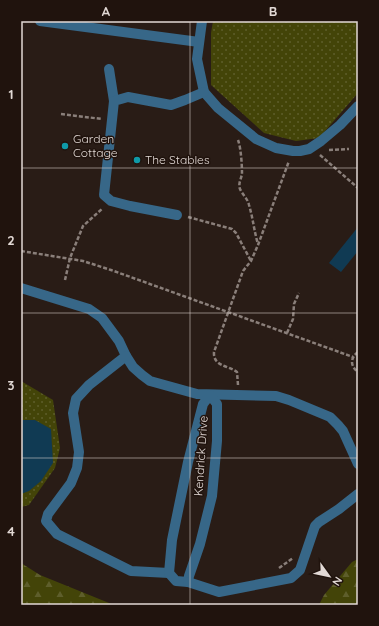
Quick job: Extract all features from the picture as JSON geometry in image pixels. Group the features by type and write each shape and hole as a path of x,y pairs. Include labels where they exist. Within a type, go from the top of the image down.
{"street":[{"path":"40,21 199,42"},
{"path":"202,21 197,59 204,92 218,108 256,139 276,148 293,151 308,149 321,141 358,106"},
{"path":"109,69 114,101 104,195 111,201 177,215"},
{"path":"114,101 128,97 171,105 204,92"},
{"path":"21,288 89,309 102,318 119,341 133,367 150,381 197,394 276,396 330,417 343,432 358,464"},
{"path":"126,356 89,385 76,399 73,413 79,452 77,468 71,483 48,514 46,521 58,534 131,571 169,573 176,581 188,582 219,592 270,583 291,578 296,575 300,570 315,526 358,494"},
{"name":"Kendrick Drive","path":"169,573 172,540 188,462 203,404 210,395 217,404 217,441 212,496 200,544 188,582"}],"path":[{"path":"61,114 112,120"},
{"path":"238,140 242,167 240,190 246,196 249,203 258,245"},
{"path":"308,149 323,156 358,188"},
{"path":"238,396 237,372 216,361 213,357 214,352 243,271 251,261 258,245 293,151"},
{"path":"65,280 70,258 83,226 111,201"},
{"path":"177,215 232,229 236,233 251,261"},
{"path":"21,251 83,261 353,357"},
{"path":"286,333 293,319 294,304 299,293"},
{"path":"358,352 352,360 353,367 358,372"},
{"path":"270,583 278,570 286,562 296,556 305,556"}],"green space":[{"path":"213,21 358,21 358,93 319,138 296,141 264,133 211,85 211,33"},
{"path":"21,381 53,400 60,448 55,468 29,505 21,507"},
{"path":"358,559 358,605 319,605 324,595 352,562"},
{"path":"21,563 40,575 114,605 21,605"}],"water":[{"path":"358,227 358,251 341,272 329,263"},
{"path":"21,420 35,420 51,429 53,463 41,481 29,491 21,494"}],"place":[{"name":"Garden Cottage","path":"65,146"},
{"name":"The Stables","path":"137,160"}]}
